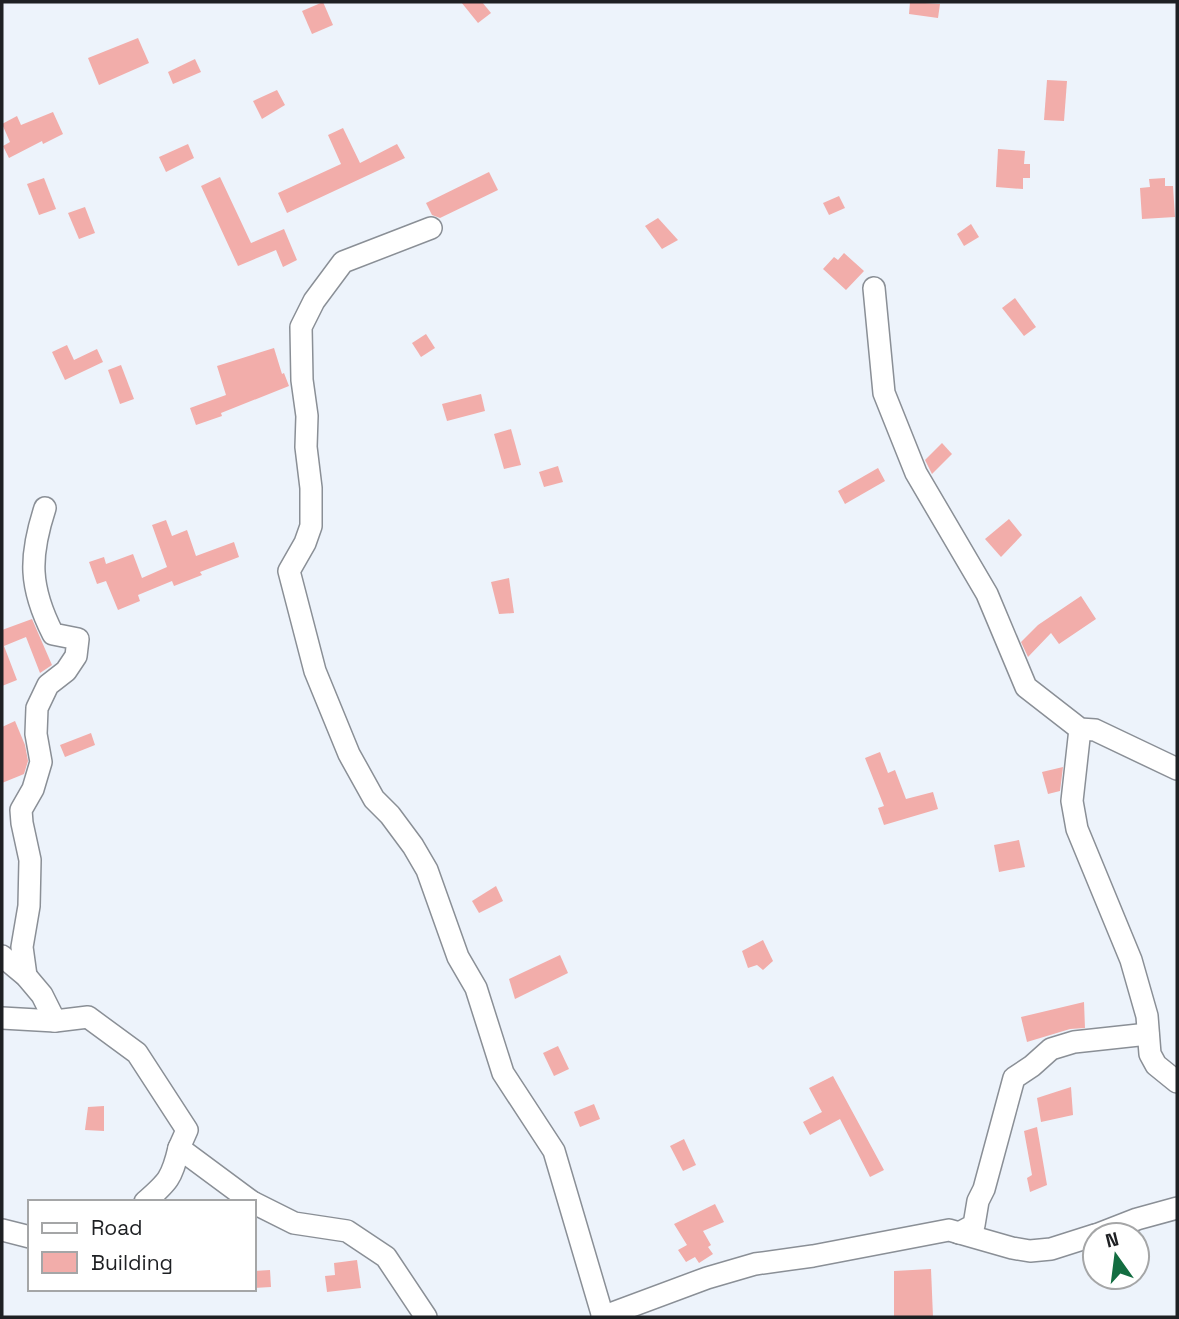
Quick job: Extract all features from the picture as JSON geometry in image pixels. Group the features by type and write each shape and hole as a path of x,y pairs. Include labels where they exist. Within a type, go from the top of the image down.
{"street":[{"path":"430,228 343,262 314,301 301,327 311,526 289,571 315,671 349,754 369,792 398,825 427,870 458,957 476,988 503,1073 554,1151 602,1317 707,1278 755,1264 813,1256 949,1230 1030,1251 1051,1249 1081,1240"},
{"path":"874,288 884,393 916,473 987,594 1026,687 1080,729 1095,730 1177,769"},
{"path":"26,976 22,947 29,906 30,860 21,810 33,789 41,762 36,734 37,708 48,685 66,671 76,656 78,639 53,634 34,580 34,542 45,508"},
{"path":"1080,729 1072,801 1077,830 1131,960 1147,1016 1150,1054 1156,1065 1177,1082"},
{"path":"2,956 26,976 42,995 55,1021"},
{"path":"2,1018 55,1021 88,1017 137,1054 187,1130 167,1182 147,1200"},
{"path":"959,1233 974,1225 1014,1078 1051,1049 1084,1041 1148,1034"},
{"path":"179,1148 250,1200"},
{"path":"256,1204 294,1223 347,1231 386,1257 426,1317"},
{"path":"1132,1221 1177,1208"},
{"path":"2,1230 28,1236"}],"building":[{"path":"323,2 333,25 312,34 302,11"},
{"path":"461,2 482,2 491,13 478,23"},
{"path":"910,2 940,4 938,18 909,14"},
{"path":"138,38 149,63 99,85 88,58"},
{"path":"195,59 201,72 173,84 168,72"},
{"path":"1047,80 1067,81 1064,121 1044,120"},
{"path":"277,90 285,105 262,119 253,101"},
{"path":"53,112 63,134 43,144 42,141 9,158 3,146 10,142 2,124 17,116 21,125"},
{"path":"343,128 360,163 397,144 405,158 287,213 278,193 341,164 328,135"},
{"path":"188,144 194,158 166,172 159,157"},
{"path":"998,149 1025,151 1024,164 1030,164 1030,178 1023,178 1023,189 996,187"},
{"path":"489,172 498,190 440,218 432,215 426,203"},
{"path":"220,177 251,243 284,229 297,260 283,267 276,250 238,266 201,186"},
{"path":"44,178 56,209 39,215 27,184"},
{"path":"1165,178 1165,186 1173,186 1175,217 1142,219 1140,188 1150,187 1149,179"},
{"path":"839,196 845,208 829,215 823,203"},
{"path":"85,207 95,233 79,239 68,213"},
{"path":"658,218 678,240 662,249 645,226"},
{"path":"971,224 979,237 964,246 957,234"},
{"path":"844,253 864,271 846,290 823,269 834,257 838,260"},
{"path":"1015,298 1036,327 1024,336 1002,308"},
{"path":"426,334 435,348 421,357 412,343"},
{"path":"67,345 74,360 97,349 103,362 65,380 52,352"},
{"path":"274,348 282,374 284,373 289,386 196,425 190,408 226,395 217,366"},
{"path":"121,365 134,399 120,404 108,370"},
{"path":"481,394 485,411 447,421 442,404"},
{"path":"511,429 521,465 504,469 494,434"},
{"path":"942,443 952,454 932,474 925,460"},
{"path":"558,466 563,482 544,487 539,472"},
{"path":"878,468 885,481 845,504 838,491"},
{"path":"1009,519 1022,535 1001,557 985,539"},
{"path":"166,520 172,536 187,530 196,556 234,542 239,557 200,572 202,575 174,586 172,581 138,595 140,601 118,610 106,581 97,584 89,562 104,557 106,564 133,554 142,578 167,567 152,525"},
{"path":"509,578 514,613 499,614 491,582"},
{"path":"1081,596 1096,619 1059,644 1051,633 1028,657 1021,642 1038,625"},
{"path":"32,619 52,665 40,673 26,637 4,646 17,680 2,686 2,630"},
{"path":"15,721 28,761 24,774 2,783 2,727"},
{"path":"91,733 95,745 65,757 60,745"},
{"path":"880,752 888,773 895,770 906,799 933,792 938,809 884,825 878,808 884,806 865,758"},
{"path":"1063,767 1060,791 1048,794 1042,772"},
{"path":"1019,840 1025,867 999,872 994,845"},
{"path":"496,886 503,901 479,913 472,901"},
{"path":"763,940 773,961 763,970 757,965 748,968 742,951"},
{"path":"560,955 568,973 515,999 509,979"},
{"path":"1084,1002 1085,1028 1070,1029 1027,1042 1021,1017"},
{"path":"558,1046 569,1069 554,1076 543,1053"},
{"path":"833,1076 884,1170 870,1177 840,1119 810,1135 803,1122 822,1112 809,1088"},
{"path":"1071,1087 1073,1115 1041,1122 1037,1098"},
{"path":"594,1104 600,1119 580,1127 574,1112"},
{"path":"104,1106 104,1131 85,1130 88,1107"},
{"path":"1037,1127 1047,1185 1030,1192 1027,1178 1032,1175 1024,1131"},
{"path":"684,1139 696,1165 683,1171 670,1146"},
{"path":"715,1204 724,1222 703,1231 713,1254 699,1263 695,1257 686,1262 678,1250 687,1245 674,1224"},
{"path":"357,1260 361,1288 327,1292 325,1276 335,1275 334,1263"},
{"path":"931,1269 933,1317 894,1317 894,1271"},
{"path":"270,1270 271,1287 256,1288 256,1271"}]}
